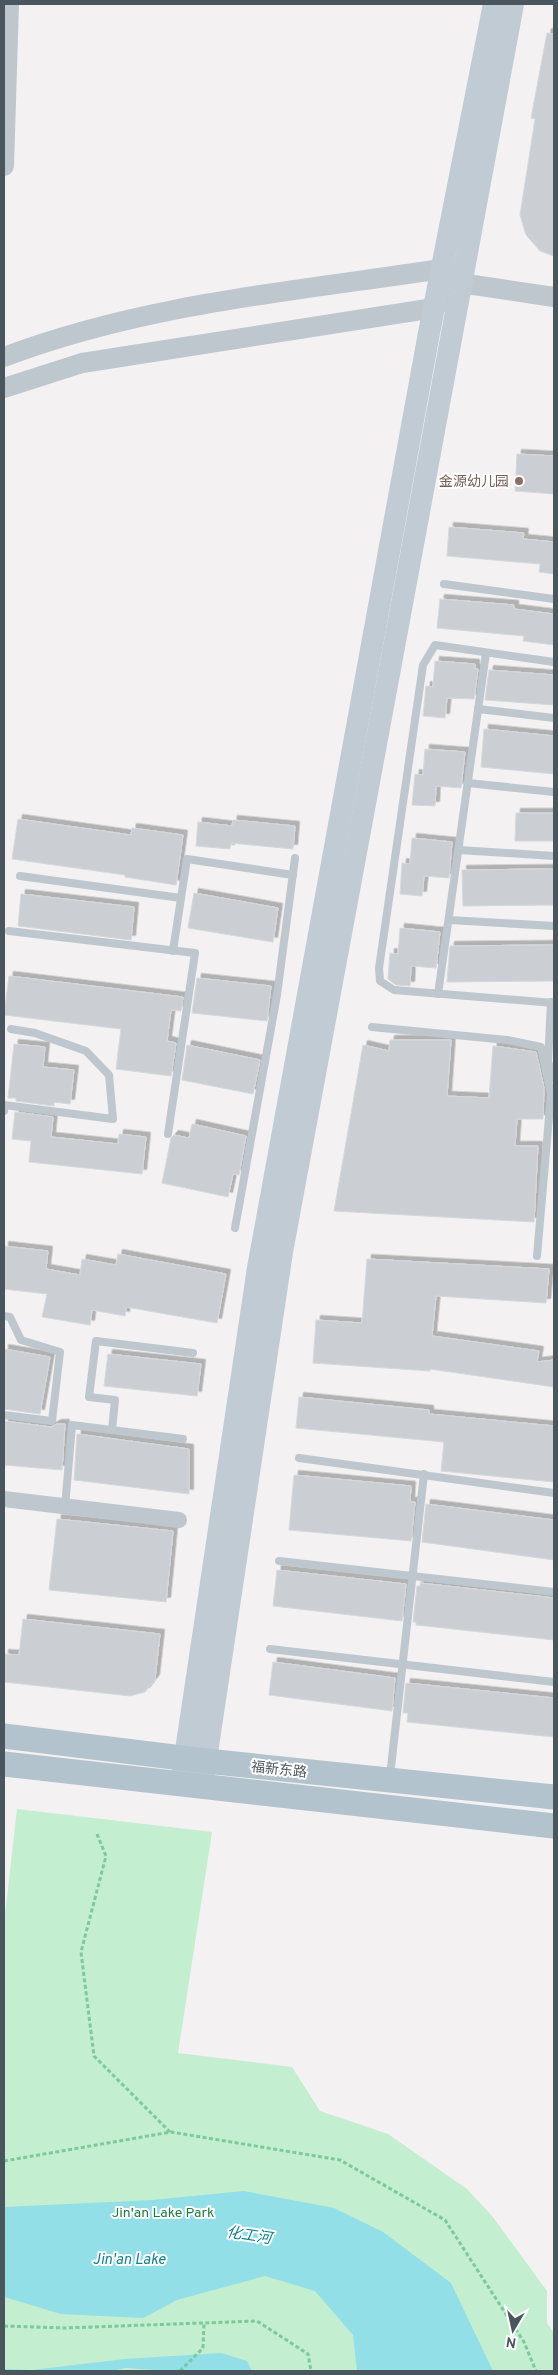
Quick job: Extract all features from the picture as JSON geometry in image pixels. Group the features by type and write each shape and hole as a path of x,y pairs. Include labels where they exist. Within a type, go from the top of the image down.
{"main road":[{"path":"196,1760 257,1276 434,308 494,4"},
{"path":"192,1785 282,1252 460,282 513,4"},
{"name":"福新东路","path":"4,1736 196,1760 554,1797"},
{"name":"福新东路","path":"4,1764 554,1826"}],"street":[{"path":"4,166 8,4"},
{"path":"4,357 47,340 170,311 442,269 460,282 554,297"},
{"path":"4,388 82,363 434,308 460,282"},
{"path":"4,1499 179,1520"}],"lane":[{"path":"444,584 554,599"},
{"path":"554,662 435,645 423,665 379,968 380,981 394,990 553,1002 548,1062 554,1078"},
{"path":"438,994 486,653"},
{"path":"478,709 554,718"},
{"path":"468,783 554,792"},
{"path":"458,850 554,856"},
{"path":"235,1228 277,995 295,858"},
{"path":"173,951 187,859 293,875"},
{"path":"20,876 181,898"},
{"path":"449,920 554,926"},
{"path":"9,931 195,953 168,1134"},
{"path":"372,1027 507,1040 541,1047 551,1094 537,1256"},
{"path":"4,1111 4,1105 113,1119 109,1075 86,1051 35,1033 11,1029"},
{"path":"4,1316 10,1317 21,1340 60,1352 52,1421 4,1415"},
{"path":"112,1430 115,1400 89,1397 96,1341 193,1353"},
{"path":"65,1507 72,1425 183,1439"},
{"path":"299,1458 554,1493"},
{"path":"390,1780 424,1474"},
{"path":"279,1561 554,1592"},
{"path":"270,1649 554,1682"}],"path":[{"path":"97,1834 106,1856 81,1952 94,2056 171,2132"},
{"path":"4,2161 171,2132 340,2160 445,2220 524,2342 536,2371"},
{"path":"4,2326 65,2328 257,2321 308,2354 311,2371"},
{"path":"180,2371 203,2348 204,2324"}],"green space":[{"name":"Jin'an Lake Park","path":"17,1809 212,1832 178,2053 292,2067 320,2111 388,2134 467,2189 492,2216 547,2291 547,2323 554,2333 554,2371 4,2371 4,1924"}],"water":[{"name":"Jin'an Lake","path":"244,2191 334,2208 383,2232 451,2283 493,2371 357,2371 353,2335 315,2291 265,2276 177,2300 143,2318 61,2314 4,2297 4,2207 152,2200"},
{"path":"221,2353 247,2361 252,2371 166,2371 126,2368 111,2371 4,2371 4,2369 32,2370 125,2359"}],"building":[{"path":"547,33 554,34 554,256 540,251 526,235 520,215 535,119 531,118"},
{"path":"517,454 554,456 554,494 515,491"},
{"path":"449,527 524,533 523,539 554,542 554,574 539,572 540,564 447,556"},
{"path":"440,599 514,605 514,609 554,614 554,645 523,641 524,636 437,628"},
{"path":"435,661 475,664 475,669 478,669 474,699 447,698 445,718 423,716 426,686 433,687"},
{"path":"489,670 554,675 554,705 485,700"},
{"path":"484,729 554,736 554,774 481,767"},
{"path":"425,749 465,752 461,788 436,786 435,806 412,805 415,774 423,775"},
{"path":"516,813 554,813 554,841 515,841"},
{"path":"18,819 131,835 132,828 183,835 176,885 125,877 125,875 12,859"},
{"path":"233,820 295,826 293,849 231,843 230,849 196,846 198,822 232,826"},
{"path":"412,838 452,842 449,878 424,876 422,896 400,894 402,863 410,864"},
{"path":"554,869 554,905 463,906 462,870"},
{"path":"194,893 278,908 273,942 188,928"},
{"path":"21,894 134,907 131,940 18,926"},
{"path":"400,928 440,932 436,968 411,966 410,986 396,985 388,979 390,953 398,954"},
{"path":"554,945 554,981 447,982 450,946"},
{"path":"9,976 183,997 181,1011 171,1010 167,1041 176,1043 171,1076 116,1069 121,1029 4,1015"},
{"path":"197,978 271,986 267,1021 192,1013"},
{"path":"390,1040 451,1040 447,1096 489,1098 493,1046 536,1052 544,1088 543,1119 517,1119 515,1146 538,1146 534,1222 334,1211 363,1045 389,1051"},
{"path":"14,1044 45,1047 43,1067 74,1070 70,1104 54,1102 54,1106 16,1101 16,1098 8,1098"},
{"path":"187,1045 260,1060 253,1094 182,1080"},
{"path":"15,1112 53,1117 51,1137 118,1144 119,1134 146,1137 142,1174 29,1162 31,1141 12,1139"},
{"path":"192,1124 246,1136 239,1175 233,1174 228,1197 162,1183 171,1138 174,1135 189,1138"},
{"path":"4,1246 48,1251 46,1269 80,1275 82,1259 116,1265 118,1254 226,1274 217,1323 126,1307 125,1316 92,1310 90,1325 42,1317 47,1294 4,1289"},
{"path":"367,1259 549,1269 546,1303 436,1296 432,1336 539,1351 537,1362 554,1360 554,1387 430,1369 430,1371 313,1363 316,1320 362,1323"},
{"path":"4,1349 50,1357 40,1414 4,1409"},
{"path":"108,1354 201,1364 197,1396 104,1386"},
{"path":"299,1397 429,1410 429,1414 554,1426 554,1482 441,1471 444,1442 296,1428"},
{"path":"4,1421 51,1427 57,1424 65,1424 62,1470 4,1465"},
{"path":"77,1434 189,1449 189,1494 74,1480"},
{"path":"294,1475 411,1486 410,1502 415,1502 411,1541 289,1530"},
{"path":"426,1504 554,1520 554,1560 422,1542"},
{"path":"57,1519 173,1531 166,1602 49,1590"},
{"path":"277,1570 406,1584 402,1621 273,1606"},
{"path":"420,1583 554,1598 554,1640 416,1625 416,1622 413,1622 417,1586 420,1586"},
{"path":"23,1619 160,1634 155,1679 145,1692 130,1696 4,1682 4,1654 19,1655"},
{"path":"273,1662 395,1678 392,1711 269,1695"},
{"path":"406,1683 554,1698 554,1737 407,1722 408,1713 403,1713"}],"place":[{"name":"金源幼儿园","path":"519,481"}],"water label":[{"name":"化工河","path":"249,2235"}]}
